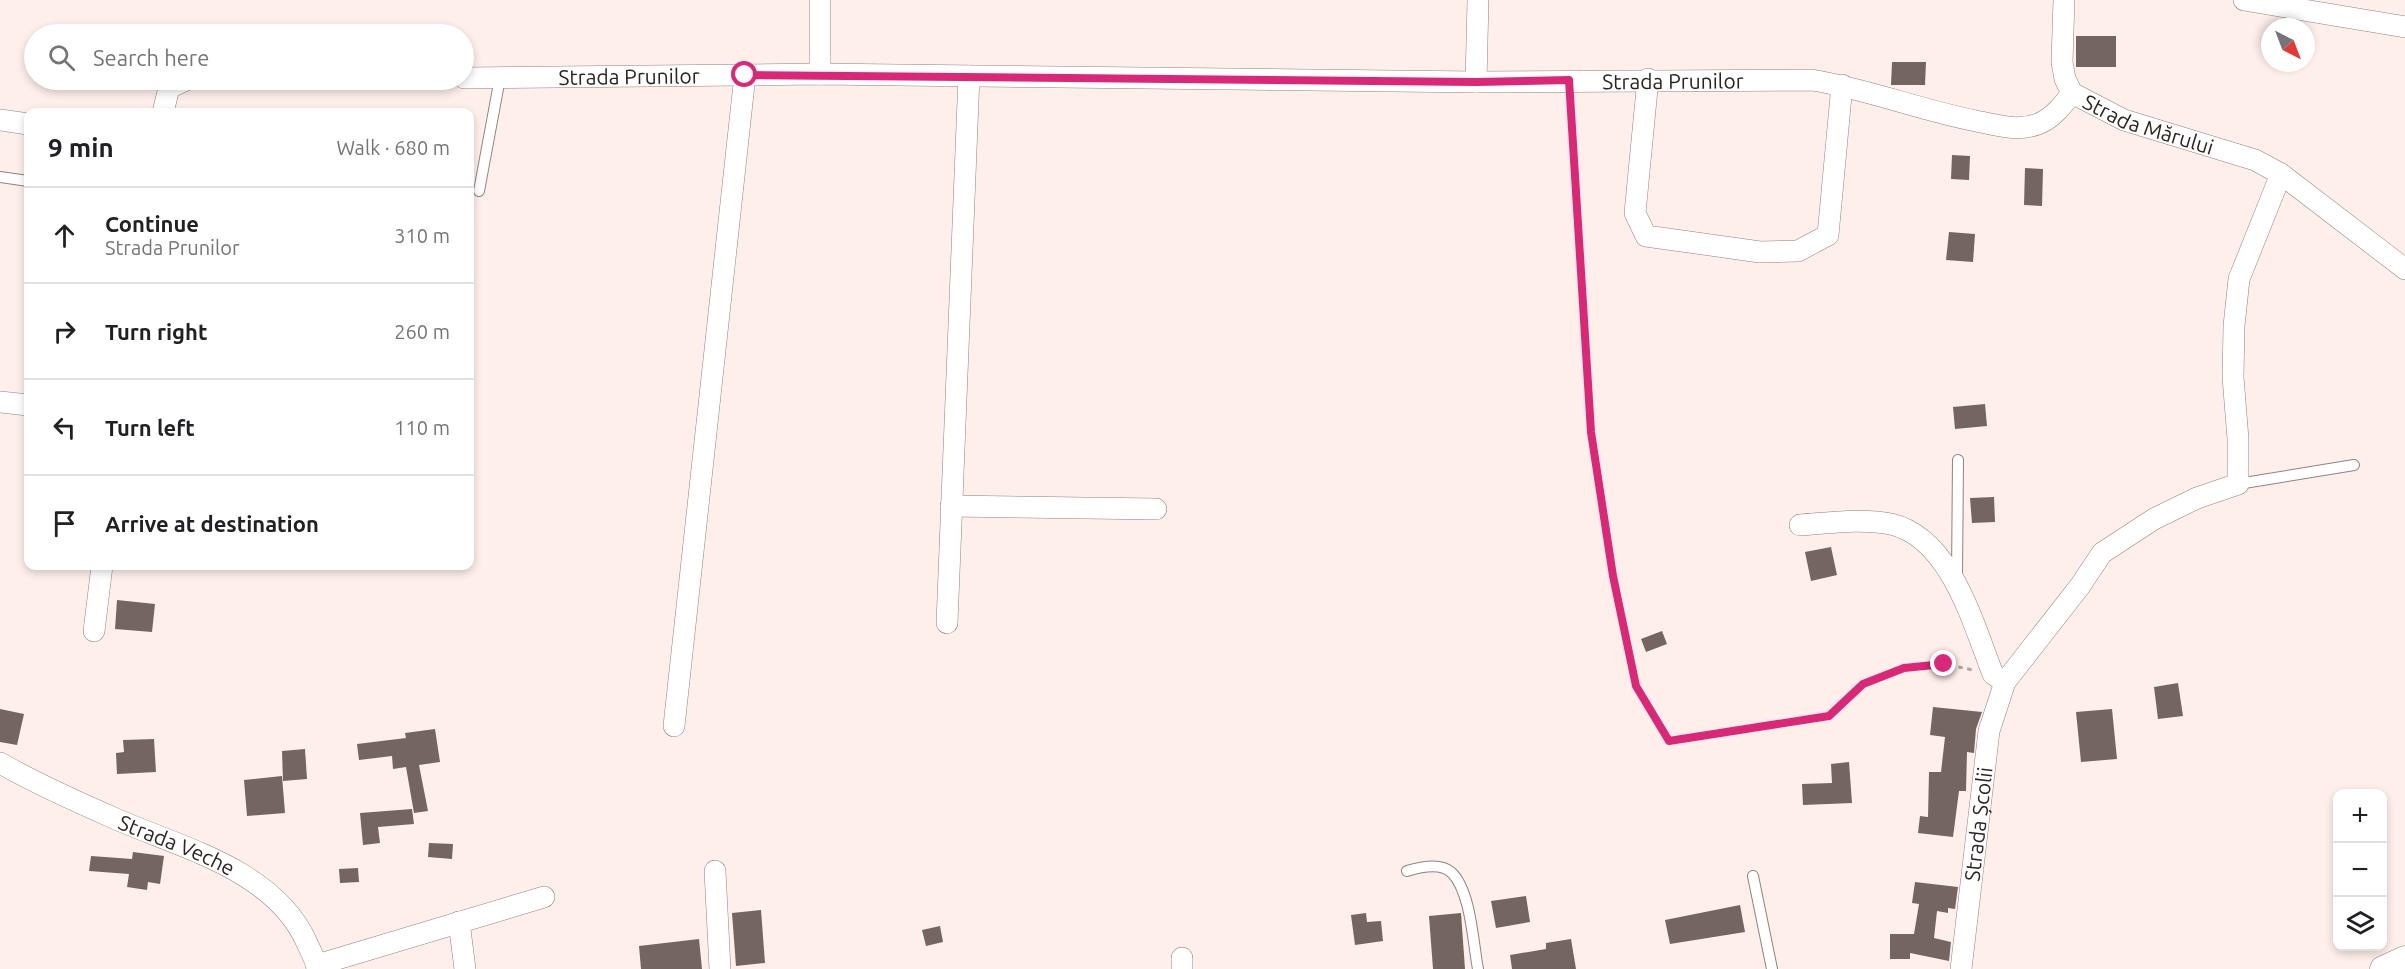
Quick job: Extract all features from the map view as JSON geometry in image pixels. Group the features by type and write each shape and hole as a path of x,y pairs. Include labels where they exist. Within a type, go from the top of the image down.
{"street":[{"path":"820,0 820,74"},
{"path":"1476,82 1478,0"},
{"name":"Strada Mărului","path":"2064,0 2062,62 2064,79 2072,93 2124,120 2256,160 2281,174 2405,269"},
{"path":"2244,0 2405,27"},
{"name":"Strada Prunilor","path":"474,78 820,74 1476,82 1648,79 1812,80 1842,85 1937,113 2017,129 2040,124 2058,111 2072,93"},
{"path":"674,726 745,75"},
{"path":"946,623 969,76"},
{"path":"1648,79 1635,213 1646,236 1760,252 1798,250 1828,235 1842,85"},
{"path":"164,108 168,90"},
{"path":"0,120 24,123"},
{"path":"2238,484 2238,439 2233,377 2234,326 2239,279 2281,174"},
{"path":"0,402 24,405"},
{"name":"Strada Școlii","path":"1961,969 1989,731 1999,678 2080,586 2102,553 2154,519 2197,498 2238,484"},
{"path":"951,506 1156,509"},
{"path":"1800,525 1846,522 1891,525 1913,533 1930,548 1957,582 1999,678"},
{"path":"94,631 102,570"},
{"name":"Strada Veche","path":"0,763 115,819 221,863 243,875 265,890 286,911 303,934 317,967"},
{"path":"715,871 720,969"},
{"path":"317,967 544,897"},
{"path":"459,922 465,969"},
{"path":"2383,969 2405,959"}],"lane":[{"path":"479,191 500,78"},
{"path":"0,177 24,180"},
{"path":"1957,582 1958,460"},
{"path":"2238,484 2354,465"},
{"path":"1407,870 1436,866 1452,872 1465,895 1478,969"},
{"path":"1753,876 1772,969"}],"path":[{"path":"1569,80 1591,432 1613,576 1636,686 1669,741 1829,716 1863,684 1904,668 1944,664 1999,678"}],"building":[{"path":"2076,36 2116,36 2116,67 2076,67"},
{"path":"1892,62 1926,62 1925,85 1891,85"},
{"path":"1952,155 1970,156 1969,180 1951,179"},
{"path":"2025,168 2043,169 2042,206 2024,205"},
{"path":"1949,232 1975,234 1973,262 1946,260"},
{"path":"1985,404 1987,426 1955,429 1953,407"},
{"path":"1994,497 1995,522 1972,523 1970,498"},
{"path":"1831,547 1837,575 1811,581 1805,552"},
{"path":"117,600 155,604 152,632 115,629"},
{"path":"1662,631 1667,644 1646,652 1641,639"},
{"path":"2178,683 2183,716 2158,719 2154,687"},
{"path":"1933,707 1982,712 1976,729 1974,753 1967,752 1966,791 1959,791 1953,837 1918,833 1920,816 1928,817 1929,772 1941,772 1945,737 1930,735"},
{"path":"0,709 24,714 17,745 0,742"},
{"path":"2112,709 2117,759 2081,762 2076,712"},
{"path":"435,729 440,762 419,765 428,811 414,813 406,767 393,769 392,756 359,760 357,744 406,738 405,733"},
{"path":"154,739 156,772 117,774 116,753 124,752 123,740"},
{"path":"305,749 307,779 283,781 282,751"},
{"path":"1849,762 1852,803 1803,805 1802,784 1832,783 1831,764"},
{"path":"282,776 285,813 247,816 244,780"},
{"path":"412,809 414,824 378,827 380,843 363,845 360,813"},
{"path":"429,843 453,844 452,859 428,857"},
{"path":"133,852 164,856 160,884 148,882 147,890 127,887 129,874 89,871 91,856 132,859"},
{"path":"358,868 359,882 340,883 339,869"},
{"path":"1915,882 1958,887 1955,909 1948,908 1948,913 1937,911 1934,938 1951,942 1949,961 1910,953 1910,959 1890,959 1890,934 1914,934 1919,904 1912,903"},
{"path":"1526,896 1530,922 1496,928 1491,901"},
{"path":"1740,905 1745,932 1670,944 1665,920"},
{"path":"761,910 765,963 736,966 732,913"},
{"path":"1366,913 1367,922 1381,921 1383,941 1355,945 1351,915"},
{"path":"1461,913 1465,969 1433,969 1429,916"},
{"path":"940,926 943,942 926,946 922,930"},
{"path":"699,939 702,969 641,969 639,946"},
{"path":"1571,939 1576,969 1512,969 1510,955 1546,949 1546,943"}],"route":[{"path":"745,75 1476,82 1569,80 1591,432 1613,576 1636,686 1669,741 1829,716 1863,684 1904,668 1944,664"}]}
